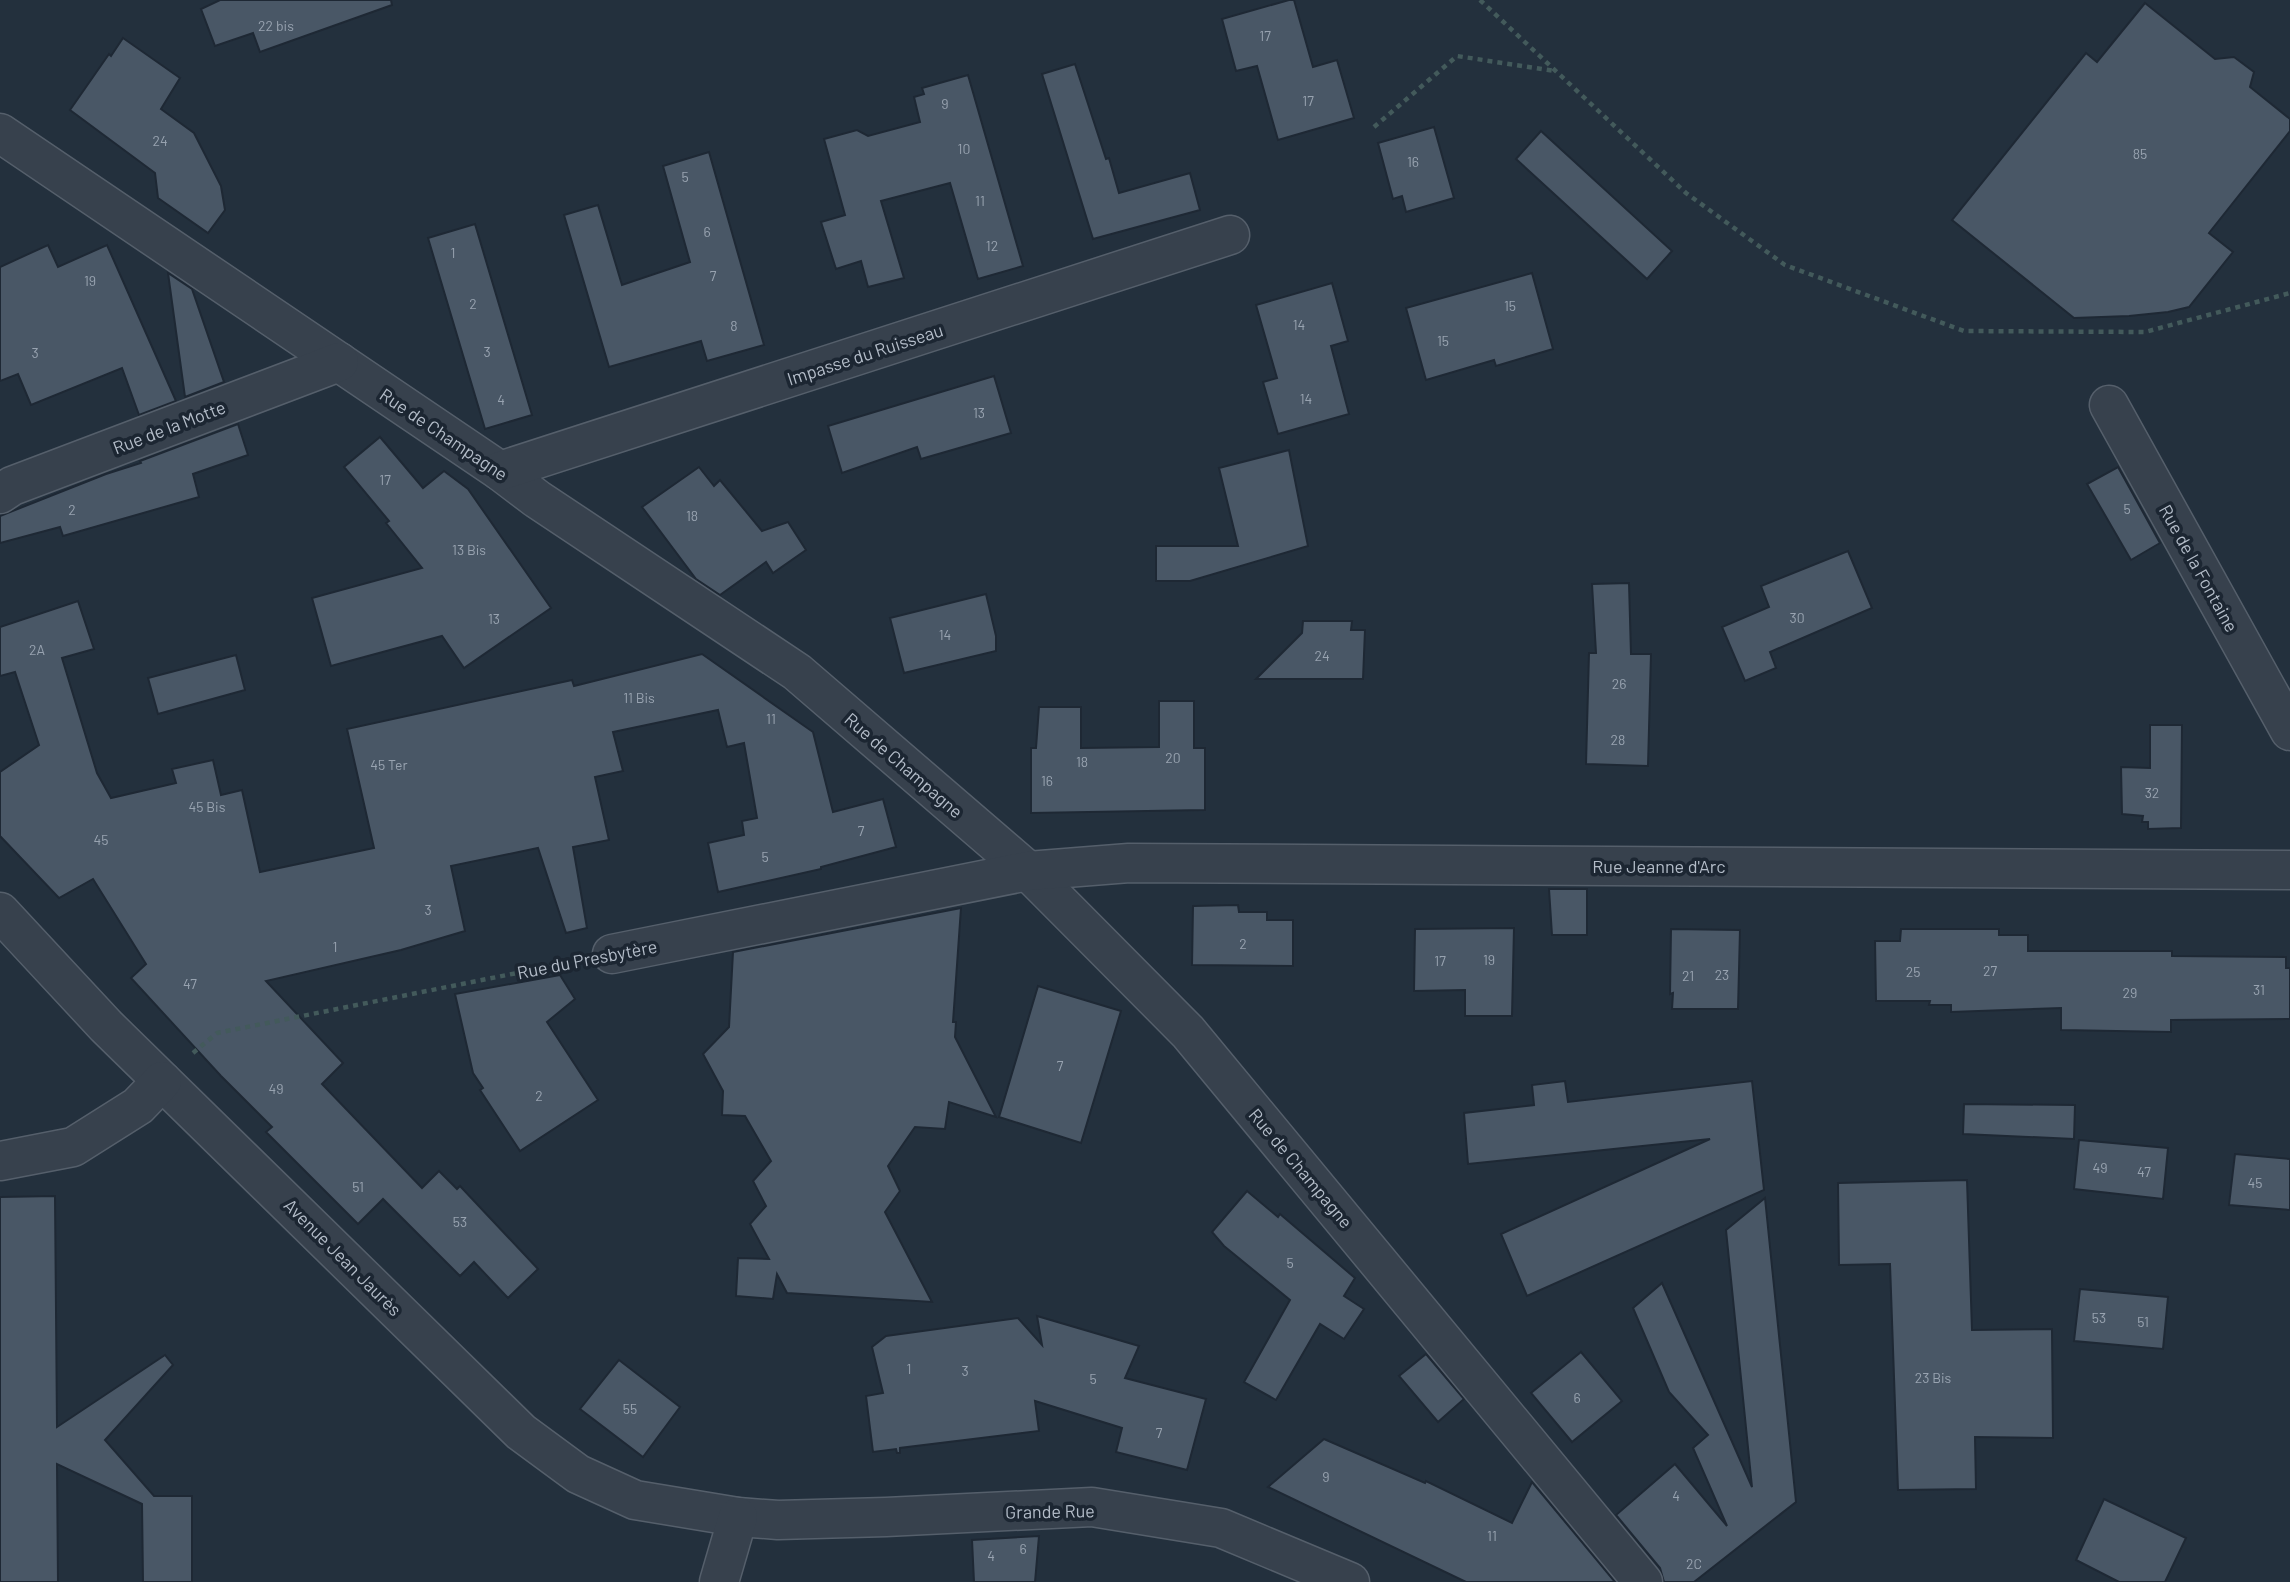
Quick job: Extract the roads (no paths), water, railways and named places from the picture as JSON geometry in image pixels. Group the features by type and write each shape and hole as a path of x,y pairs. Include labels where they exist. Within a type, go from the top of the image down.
{"street":[{"name":"Rue de Champagne","path":"0,133 500,471 537,499 797,672 1028,871 1188,1032 1643,1582"},
{"name":"Impasse du Ruisseau","path":"500,471 1230,235"},
{"name":"Rue de la Motte","path":"0,494 12,486 339,362"},
{"name":"Rue de la Fontaine","path":"2109,405 2290,731"},
{"name":"Rue Jeanne d'Arc","path":"1028,871 1129,863 2290,870"},
{"name":"Rue du Presbytère","path":"612,954 1028,871"},
{"name":"Avenue Jean Jaurès","path":"0,912 106,1026 521,1432 578,1474 635,1500 738,1517"},
{"path":"0,1161 73,1147 138,1106 162,1081"},
{"name":"Grande Rue","path":"738,1517 778,1520 886,1517 1092,1507 1221,1528 1350,1582"},
{"path":"719,1582 738,1517"}]}
